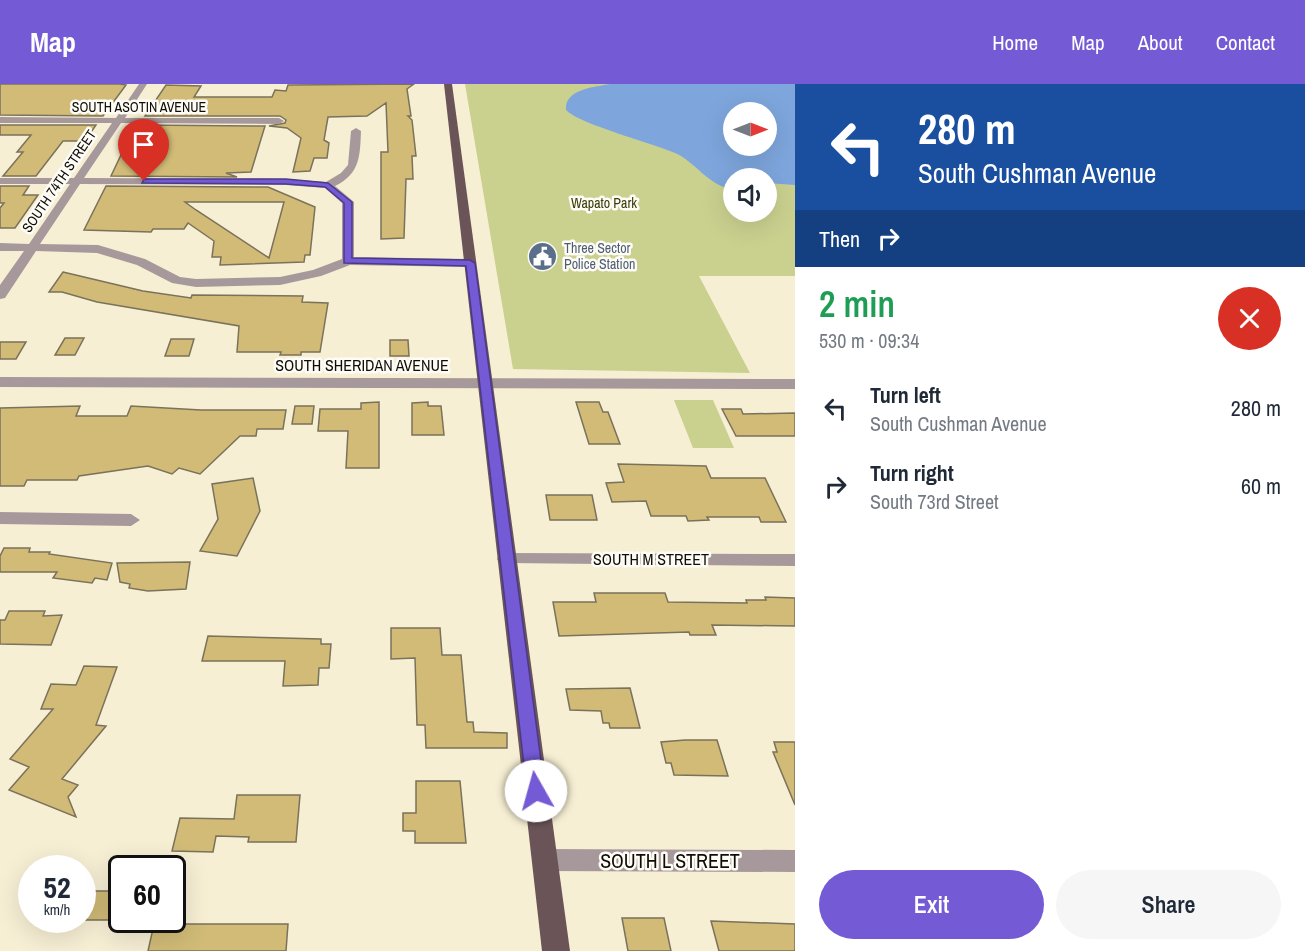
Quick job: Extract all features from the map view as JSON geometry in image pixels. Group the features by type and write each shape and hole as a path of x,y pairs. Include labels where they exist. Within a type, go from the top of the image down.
{"main road":[{"path":"448,84 556,951"}],"street":[{"name":"SOUTH 74TH STREET","path":"0,295 144,84"},
{"name":"SOUTH ASOTIN AVENUE","path":"0,120 279,121"},
{"path":"0,181 286,182 328,185 342,180 353,168 356,131"},
{"path":"328,185 348,202 348,261"},
{"path":"0,247 98,249 141,262 177,280 196,283 280,281 317,273 348,261 470,263"},
{"name":"SOUTH SHERIDAN AVENUE","path":"0,382 795,384"},
{"path":"0,518 130,520"},
{"name":"SOUTH M STREET","path":"506,559 795,560"},
{"name":"SOUTH L STREET","path":"545,860 795,861"}],"green space":[{"name":"Wapato Park","path":"465,84 795,84 795,276 699,276 750,373 513,369"},
{"path":"674,400 713,400 734,448 693,448"}],"water":[{"path":"610,84 795,84 795,185 777,184 777,168 723,168 723,187 717,184 675,153 600,127 566,110 567,103 575,93"}],"building":[{"path":"0,84 126,85 103,116 0,115"},
{"path":"414,84 407,89 411,116 408,116 412,120 416,156 412,156 413,179 406,179 404,238 381,239 381,152 388,152 386,103 367,116 328,117 324,140 329,143 327,158 314,158 310,171 293,172 301,138 287,128 269,126 285,123 286,120 280,116 145,116 166,85 201,86 194,97 272,97 275,90 286,91 288,85"},
{"path":"0,125 96,125 85,141 63,141 36,176 3,176 23,152 17,152 31,135 0,135"},
{"path":"139,125 265,126 251,172 226,173 237,177 111,176 131,134"},
{"path":"0,186 29,186 23,195 38,195 15,228 0,228 0,208 4,203 0,203"},
{"path":"106,186 268,187 315,207 310,255 305,255 304,262 220,265 221,257 212,257 214,241 188,223 184,229 153,229 151,232 84,230","holes":["185,202 284,202 269,258"]},
{"path":"63,272 143,291 191,298 192,295 303,296 302,302 328,303 320,352 280,355 281,352 237,352 239,326 97,302 62,292 49,292"},
{"path":"65,338 84,338 75,355 55,355"},
{"path":"171,339 194,339 189,356 165,356"},
{"path":"390,340 408,340 409,356 390,356"},
{"path":"0,342 26,342 16,359 0,359"},
{"path":"379,402 379,468 346,468 348,431 318,431 320,409 361,409 361,403"},
{"path":"428,402 428,406 441,406 444,435 412,435 412,403"},
{"path":"576,402 599,402 603,412 608,412 620,444 589,444"},
{"path":"80,406 76,416 127,416 131,406 201,410 286,410 283,429 257,429 256,436 240,436 200,474 179,468 172,474 148,466 79,476 77,480 27,480 24,486 0,486 0,408"},
{"path":"295,406 314,406 312,424 292,424"},
{"path":"722,409 741,409 743,414 795,413 795,436 736,436"},
{"path":"618,464 706,466 711,478 765,478 786,522 761,522 759,517 707,517 709,520 688,521 686,516 651,516 646,501 612,502 606,483 624,482"},
{"path":"253,478 260,511 237,556 200,551 218,519 212,484"},
{"path":"546,495 592,495 597,520 550,520"},
{"path":"4,548 30,548 29,552 50,552 49,554 112,563 107,580 95,578 92,583 53,578 57,572 0,572 0,556"},
{"path":"190,562 186,589 148,591 129,588 130,584 120,582 117,563"},
{"path":"594,593 665,593 668,602 747,603 746,600 766,600 765,597 795,598 795,626 712,625 716,635 690,635 689,632 559,636 553,602 596,602"},
{"path":"9,611 45,611 43,616 62,615 51,645 0,644 0,620 5,620"},
{"path":"391,628 440,628 442,655 461,655 467,722 473,722 474,732 507,733 507,748 426,748 425,725 417,725 415,658 391,659"},
{"path":"208,636 321,639 321,644 331,644 329,668 319,668 318,685 283,686 285,661 202,661"},
{"path":"84,666 117,667 96,725 106,726 62,779 78,785 68,797 76,817 9,790 29,767 10,759 53,709 41,709 51,684 76,685"},
{"path":"630,688 640,728 610,728 609,723 603,723 601,711 570,710 566,689"},
{"path":"717,740 728,776 674,775 671,763 666,763 661,742"},
{"path":"774,742 795,742 795,805 773,752 777,752"},
{"path":"416,781 460,781 466,843 415,843 415,831 403,831 403,813 416,813"},
{"path":"237,795 300,795 296,842 248,842 249,837 216,836 213,852 172,851 180,818 234,819"},
{"path":"96,891 108,891 108,920 96,920"},
{"path":"622,918 664,918 671,951 628,951"},
{"path":"711,921 795,924 795,951 719,951"},
{"path":"186,924 288,924 286,951 148,951 152,933 186,933"}],"place":[{"name":"Three Sector Police Station","path":"543,256"}],"route":[{"path":"144,181 286,182 328,185 348,202 346,254 348,261 470,263 536,791"}]}
